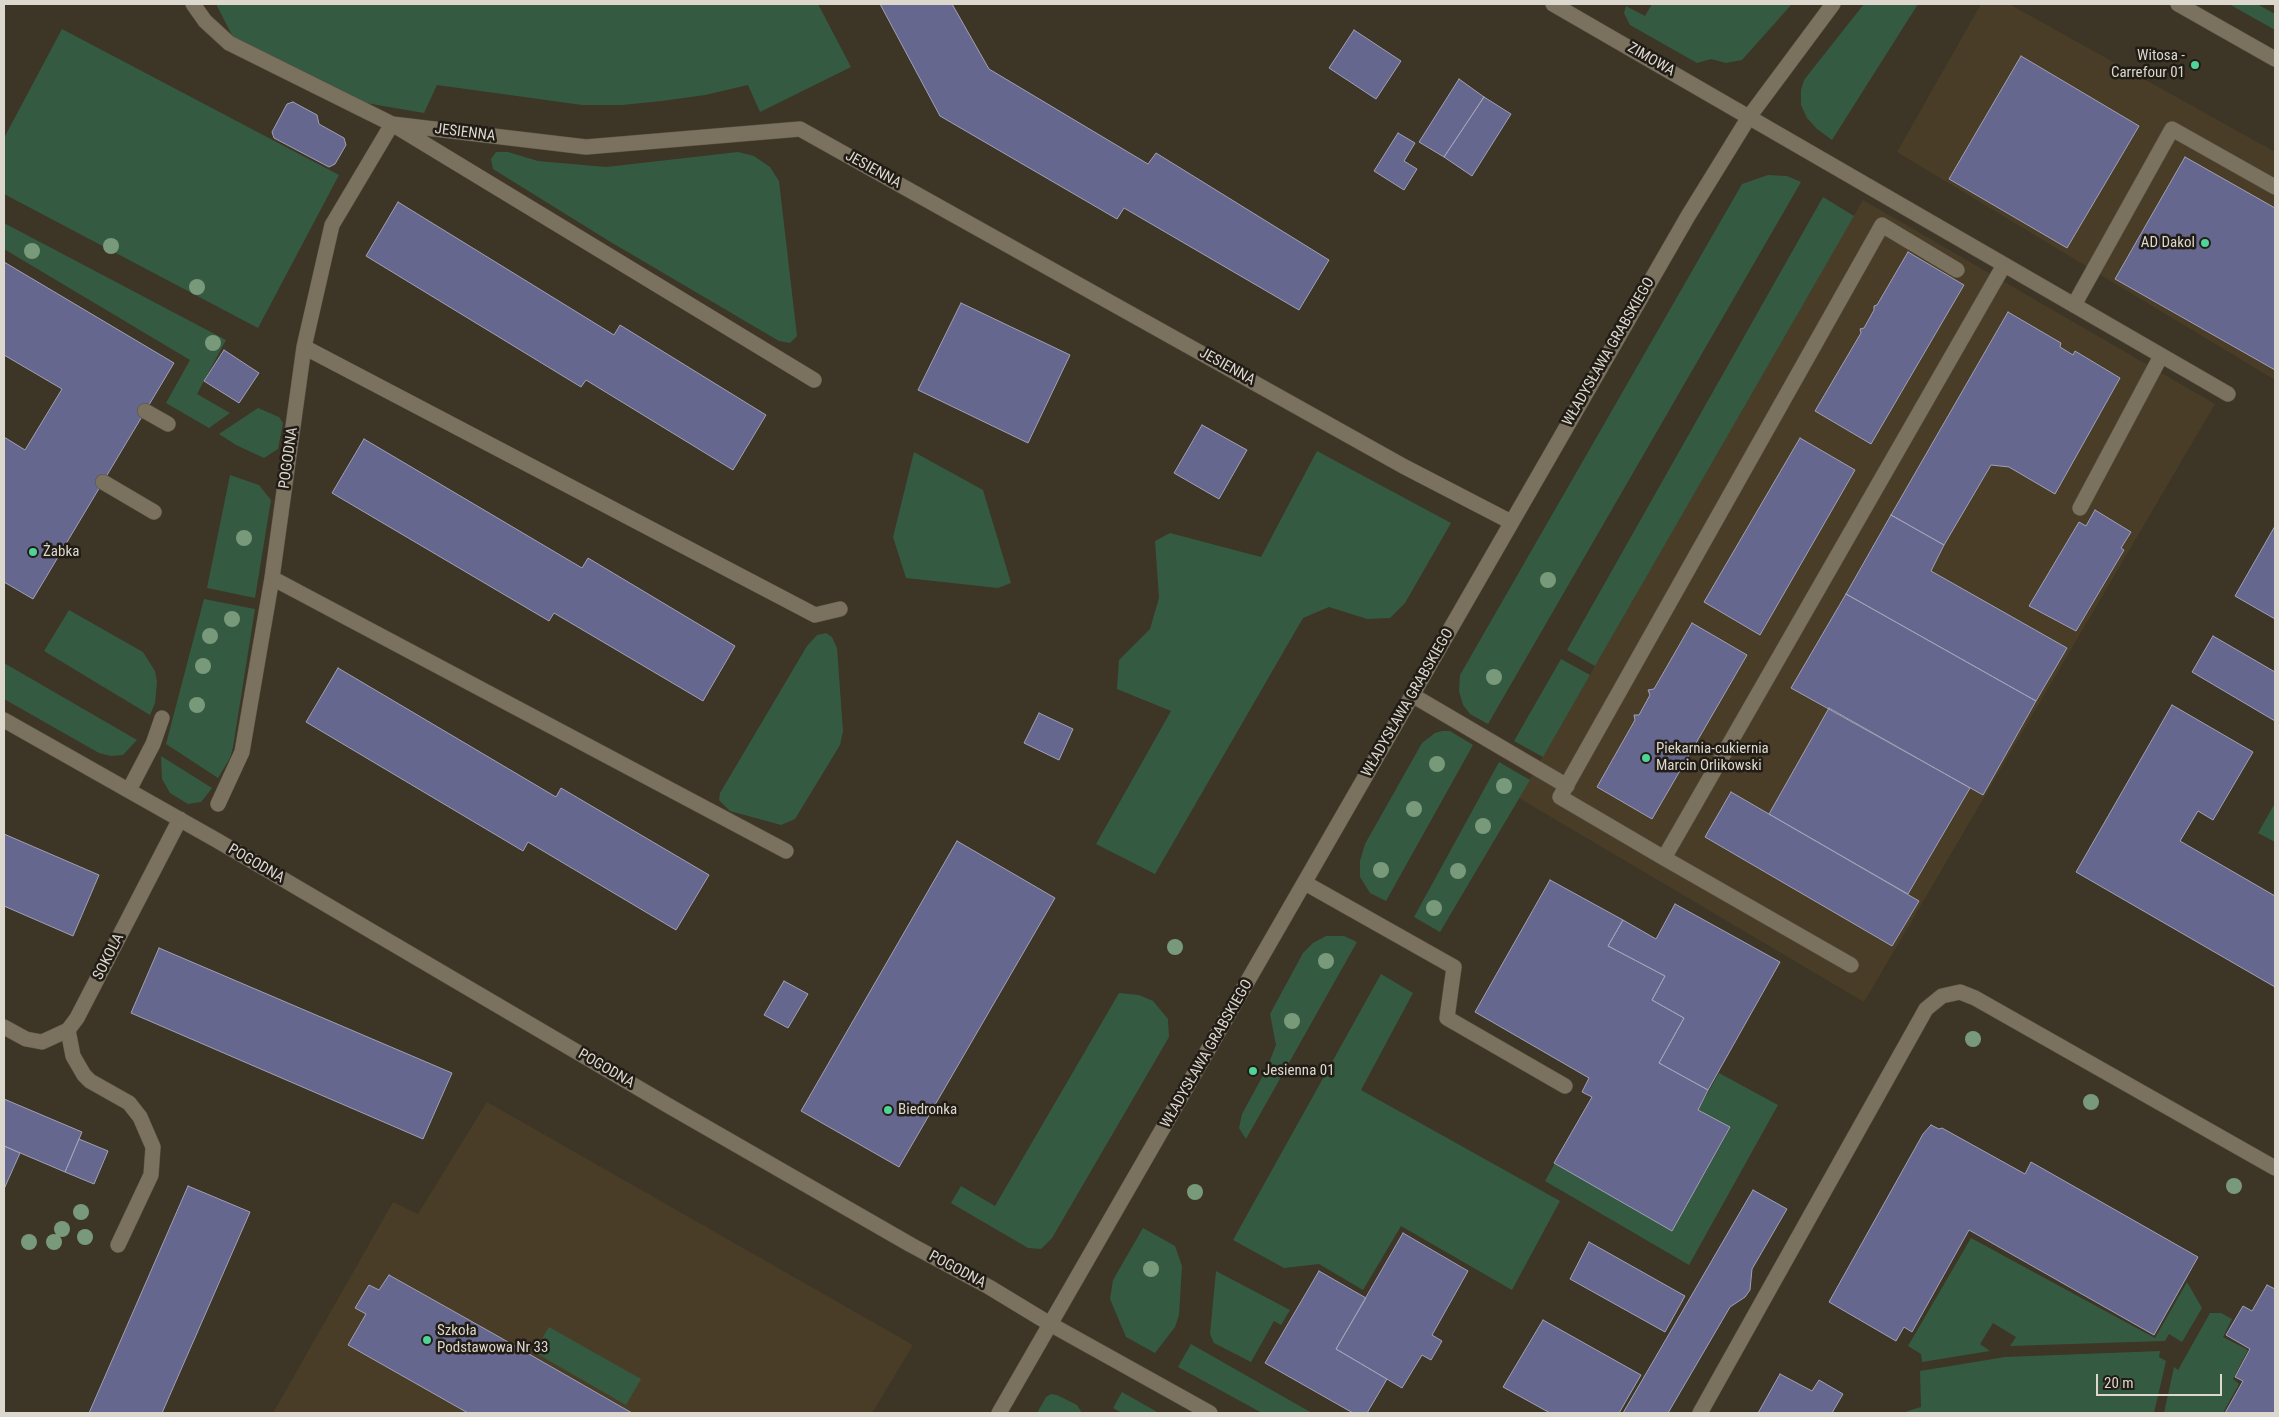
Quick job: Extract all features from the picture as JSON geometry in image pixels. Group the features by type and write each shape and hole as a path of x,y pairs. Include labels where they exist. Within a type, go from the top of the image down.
{"street":[{"name":"JESIENNA","path":"193,4 205,21 229,43 392,124 586,147 800,129 1403,466 1512,522"},
{"name":"ZIMOWA","path":"1553,4 2228,394"},
{"name":"WŁADYSŁAWA GRABSKIEGO","path":"999,1413 1688,216 1748,116 1833,4"},
{"path":"2178,4 2275,59"},
{"name":"POGODNA","path":"218,804 242,752 272,578 304,347 332,225 392,124"},
{"path":"392,124 814,380"},
{"path":"2074,305 2172,129 2275,187"},
{"path":"1851,964 1560,797 1882,225 1957,270"},
{"path":"1664,858 2004,265"},
{"path":"304,347 815,615 840,609"},
{"path":"2080,508 2162,356"},
{"path":"145,411 168,424"},
{"path":"103,482 154,512"},
{"path":"272,578 786,851"},
{"path":"1412,695 1566,786"},
{"path":"128,790 153,744 162,718"},
{"name":"POGODNA","path":"4,720 180,819 669,1106 911,1245 989,1287 1050,1324 1210,1413"},
{"name":"SOKOLA","path":"68,1030 77,1018 180,819"},
{"path":"1305,883 1454,967 1447,1018 1565,1086"},
{"path":"1700,1413 1926,1009 1942,996 1960,992 1975,998 2275,1168"},
{"path":"4,1027 26,1039 42,1042 68,1030 73,1056 84,1075 90,1081 129,1103 140,1117 153,1147 151,1175 118,1245"}],"shaded area":[{"path":"1981,4 2009,4 2275,152 2275,380 1897,152"},
{"path":"1863,200 2215,404 1864,1002 1519,798"},
{"path":"487,1102 913,1345 872,1413 273,1413 393,1202 418,1214"}],"green space":[{"path":"216,4 818,4 851,67 760,112 748,85 705,95 662,101 622,105 582,105 437,85 424,113 366,103 234,39"},
{"path":"1652,4 1792,4 1742,60 1726,63 1711,59 1697,63 1630,25 1624,13 1626,6 1645,16"},
{"path":"1864,4 1918,4 1832,140 1817,129 1807,118 1801,105 1801,90 1804,80"},
{"path":"2229,4 2257,4 2275,14 2275,30"},
{"path":"62,29 339,175 258,328 4,194 4,138"},
{"path":"496,152 508,152 538,161 606,167 738,152 754,156 770,167 779,181 797,336 790,343 779,341 609,241 493,169 491,159"},
{"path":"1768,175 1787,176 1801,182 1488,724 1470,714 1463,705 1459,691 1460,675 1742,184"},
{"path":"1823,197 1854,216 1595,666 1567,650"},
{"path":"4,223 226,340 197,394 230,413 209,428 166,403 190,360 4,249"},
{"path":"258,408 279,417 283,423 278,449 264,458 236,445 219,434"},
{"path":"1317,451 1451,523 1405,603 1390,618 1367,619 1329,607 1303,618 1155,874 1096,844 1171,711 1117,689 1119,660 1150,629 1159,598 1155,541 1170,533 1261,557"},
{"path":"914,452 983,490 1011,583 998,588 906,578 893,537"},
{"path":"230,475 259,485 271,500 255,598 207,588"},
{"path":"204,599 255,609 233,747 230,758 218,778 166,744"},
{"path":"69,610 143,652 155,671 157,682 155,703 150,715 44,651"},
{"path":"826,633 832,637 837,648 843,731 840,745 795,819 781,825 730,811 719,800 720,793 807,646 817,635"},
{"path":"1561,659 1590,675 1543,757 1514,741"},
{"path":"4,663 137,740 123,755 111,756 99,753 4,699"},
{"path":"1450,731 1473,745 1386,901 1370,893 1360,877 1360,861 1365,844 1422,743 1435,733"},
{"path":"161,756 212,788 201,802 188,804 170,793 162,779"},
{"path":"1499,762 1530,780 1440,932 1414,917"},
{"path":"2275,803 2275,842 2258,833"},
{"path":"1326,936 1344,936 1357,942 1246,1139 1239,1128 1242,1114 1267,1068 1276,1045 1270,1014 1303,953 1313,943"},
{"path":"1381,974 1413,993 1361,1090 1560,1201 1512,1290 1401,1226 1363,1290 1319,1264 1284,1268 1233,1240"},
{"path":"1119,993 1139,995 1153,1001 1168,1019 1169,1037 1052,1238 1041,1249 1028,1248 951,1203 961,1186 995,1206"},
{"path":"1719,1073 1778,1105 1689,1265 1545,1181 1555,1163 1672,1231 1730,1128 1698,1110"},
{"path":"1143,1228 1175,1246 1182,1266 1179,1315 1175,1327 1155,1353 1126,1337 1110,1299 1113,1280"},
{"path":"1971,1238 2155,1338 2187,1282 2202,1308 2182,1342 2169,1334 2165,1341 2010,1346 2016,1337 1993,1323 1980,1344 1990,1351 1922,1362 1921,1354 1908,1346"},
{"path":"1216,1271 1290,1310 1281,1325 1274,1321 1251,1362 1214,1343 1210,1334"},
{"path":"2210,1313 2221,1313 2232,1319 2223,1337 2248,1350 2233,1379 2239,1384 2223,1413 2164,1413 2174,1367 2178,1370"},
{"path":"549,1327 641,1379 626,1405 534,1352"},
{"path":"1191,1344 1312,1413 1262,1413 1178,1367"},
{"path":"2160,1351 2159,1357 2166,1361 2154,1413 1902,1413 1921,1407 1920,1371 2005,1357"},
{"path":"1122,1392 1159,1413 1122,1413 1113,1408"},
{"path":"1051,1394 1077,1405 1082,1413 1037,1413 1046,1397"}],"building":[{"path":"880,4 952,4 989,69 1148,164 1156,153 1329,260 1299,310 1124,208 1117,219 940,116"},
{"path":"1354,30 1401,61 1376,99 1329,68"},
{"path":"2021,56 2139,126 2067,248 1949,179"},
{"path":"1459,79 1484,97 1444,157 1419,142"},
{"path":"1484,97 1511,114 1472,176 1444,157"},
{"path":"293,102 317,115 319,124 344,138 346,145 335,164 329,167 274,138 272,132 287,104"},
{"path":"1398,133 1415,143 1404,161 1417,169 1404,190 1374,171"},
{"name":"AD Dakol","path":"2185,157 2275,208 2275,370 2115,279"},
{"path":"398,202 614,335 620,325 766,415 733,470 586,380 581,387 366,256"},
{"path":"1908,252 1964,285 1871,444 1815,411 1861,333 1860,329 1864,328 1874,310 1874,306 1877,305"},
{"path":"4,262 174,363 33,599 4,582 4,437 25,450 62,389 4,355"},
{"path":"961,303 1070,355 1028,443 918,390"},
{"path":"2008,312 2061,343 2060,347 2073,355 2075,351 2120,378 2055,494 2009,467 1991,465 1944,545 1891,515"},
{"path":"224,350 259,373 239,403 204,381"},
{"path":"1202,425 1247,450 1219,499 1174,473"},
{"path":"1800,438 1855,470 1760,635 1704,602"},
{"path":"364,439 582,568 588,558 735,646 703,701 554,613 549,621 332,493"},
{"path":"2095,510 2131,532 2121,548 2124,550 2076,631 2029,606 2079,522 2086,526"},
{"path":"1891,515 1944,545 1931,571 2067,648 2036,701 1846,594"},
{"path":"2275,526 2275,619 2235,596"},
{"path":"1846,594 2036,701 1983,795 1791,688"},
{"path":"1692,623 1747,655 1652,819 1597,787 1635,720 1634,715 1639,715 1650,695 1648,690 1654,689"},
{"path":"2213,636 2275,672 2275,721 2192,672"},
{"path":"338,668 556,797 561,788 709,875 676,930 528,842 523,851 306,722"},
{"path":"2172,705 2253,752 2213,820 2198,811 2180,841 2275,896 2275,987 2076,872"},
{"path":"1829,708 1970,788 1908,894 1769,814"},
{"path":"1039,713 1073,729 1059,760 1024,743"},
{"path":"1731,792 1919,901 1892,946 1705,837"},
{"path":"4,834 99,875 73,936 4,906"},
{"path":"957,841 1055,898 899,1167 801,1111"},
{"path":"1550,880 1623,920 1608,946 1665,976 1652,1000 1684,1018 1659,1063 1708,1090 1698,1110 1730,1127 1672,1231 1554,1163 1592,1097 1582,1092 1589,1078 1475,1012"},
{"path":"1675,904 1780,962 1708,1090 1659,1063 1684,1018 1652,1000 1665,976 1608,946 1623,920 1656,939"},
{"path":"159,948 452,1073 423,1139 131,1013"},
{"path":"784,981 808,994 788,1028 764,1015"},
{"path":"4,1099 82,1132 65,1172 4,1146"},
{"path":"1931,1125 1939,1129 1942,1128 2025,1174 2031,1162 2198,1257 2154,1335 1969,1230 1912,1332 1904,1327 1896,1341 1829,1302 1923,1134"},
{"path":"79,1139 108,1151 94,1184 65,1172"},
{"path":"4,1146 20,1153 4,1189"},
{"path":"188,1186 250,1212 162,1413 89,1413"},
{"path":"1753,1190 1787,1209 1752,1269 1750,1290 1745,1297 1730,1307 1668,1413 1623,1413"},
{"path":"1403,1233 1468,1271 1432,1335 1442,1341 1431,1360 1422,1355 1402,1388 1336,1349"},
{"path":"1589,1242 1685,1296 1665,1332 1570,1279"},
{"path":"1319,1271 1366,1298 1336,1349 1387,1379 1367,1413 1353,1413 1265,1363"},
{"name":"Szkoła Podstawowa Nr 33","path":"389,1275 632,1413 468,1413 348,1345 366,1314 355,1308 369,1285 379,1290"},
{"path":"2267,1285 2275,1289 2275,1413 2225,1413 2243,1381 2235,1377 2250,1349 2226,1335 2243,1306 2252,1311"},
{"path":"1543,1320 1641,1375 1619,1413 1550,1413 1503,1387"},
{"path":"1780,1374 1812,1391 1819,1380 1843,1394 1832,1413 1758,1413"}],"place":[{"name":"Witosa - Carrefour 01","path":"2195,65"},
{"name":"AD Dakol","path":"2205,243"},
{"name":"Żabka","path":"33,552"},
{"name":"Piekarnia-cukiernia Marcin Orlikowski","path":"1646,758"},
{"name":"Jesienna 01","path":"1253,1071"},
{"name":"Biedronka","path":"888,1110"},
{"name":"Szkoła Podstawowa Nr 33","path":"427,1340"}]}
